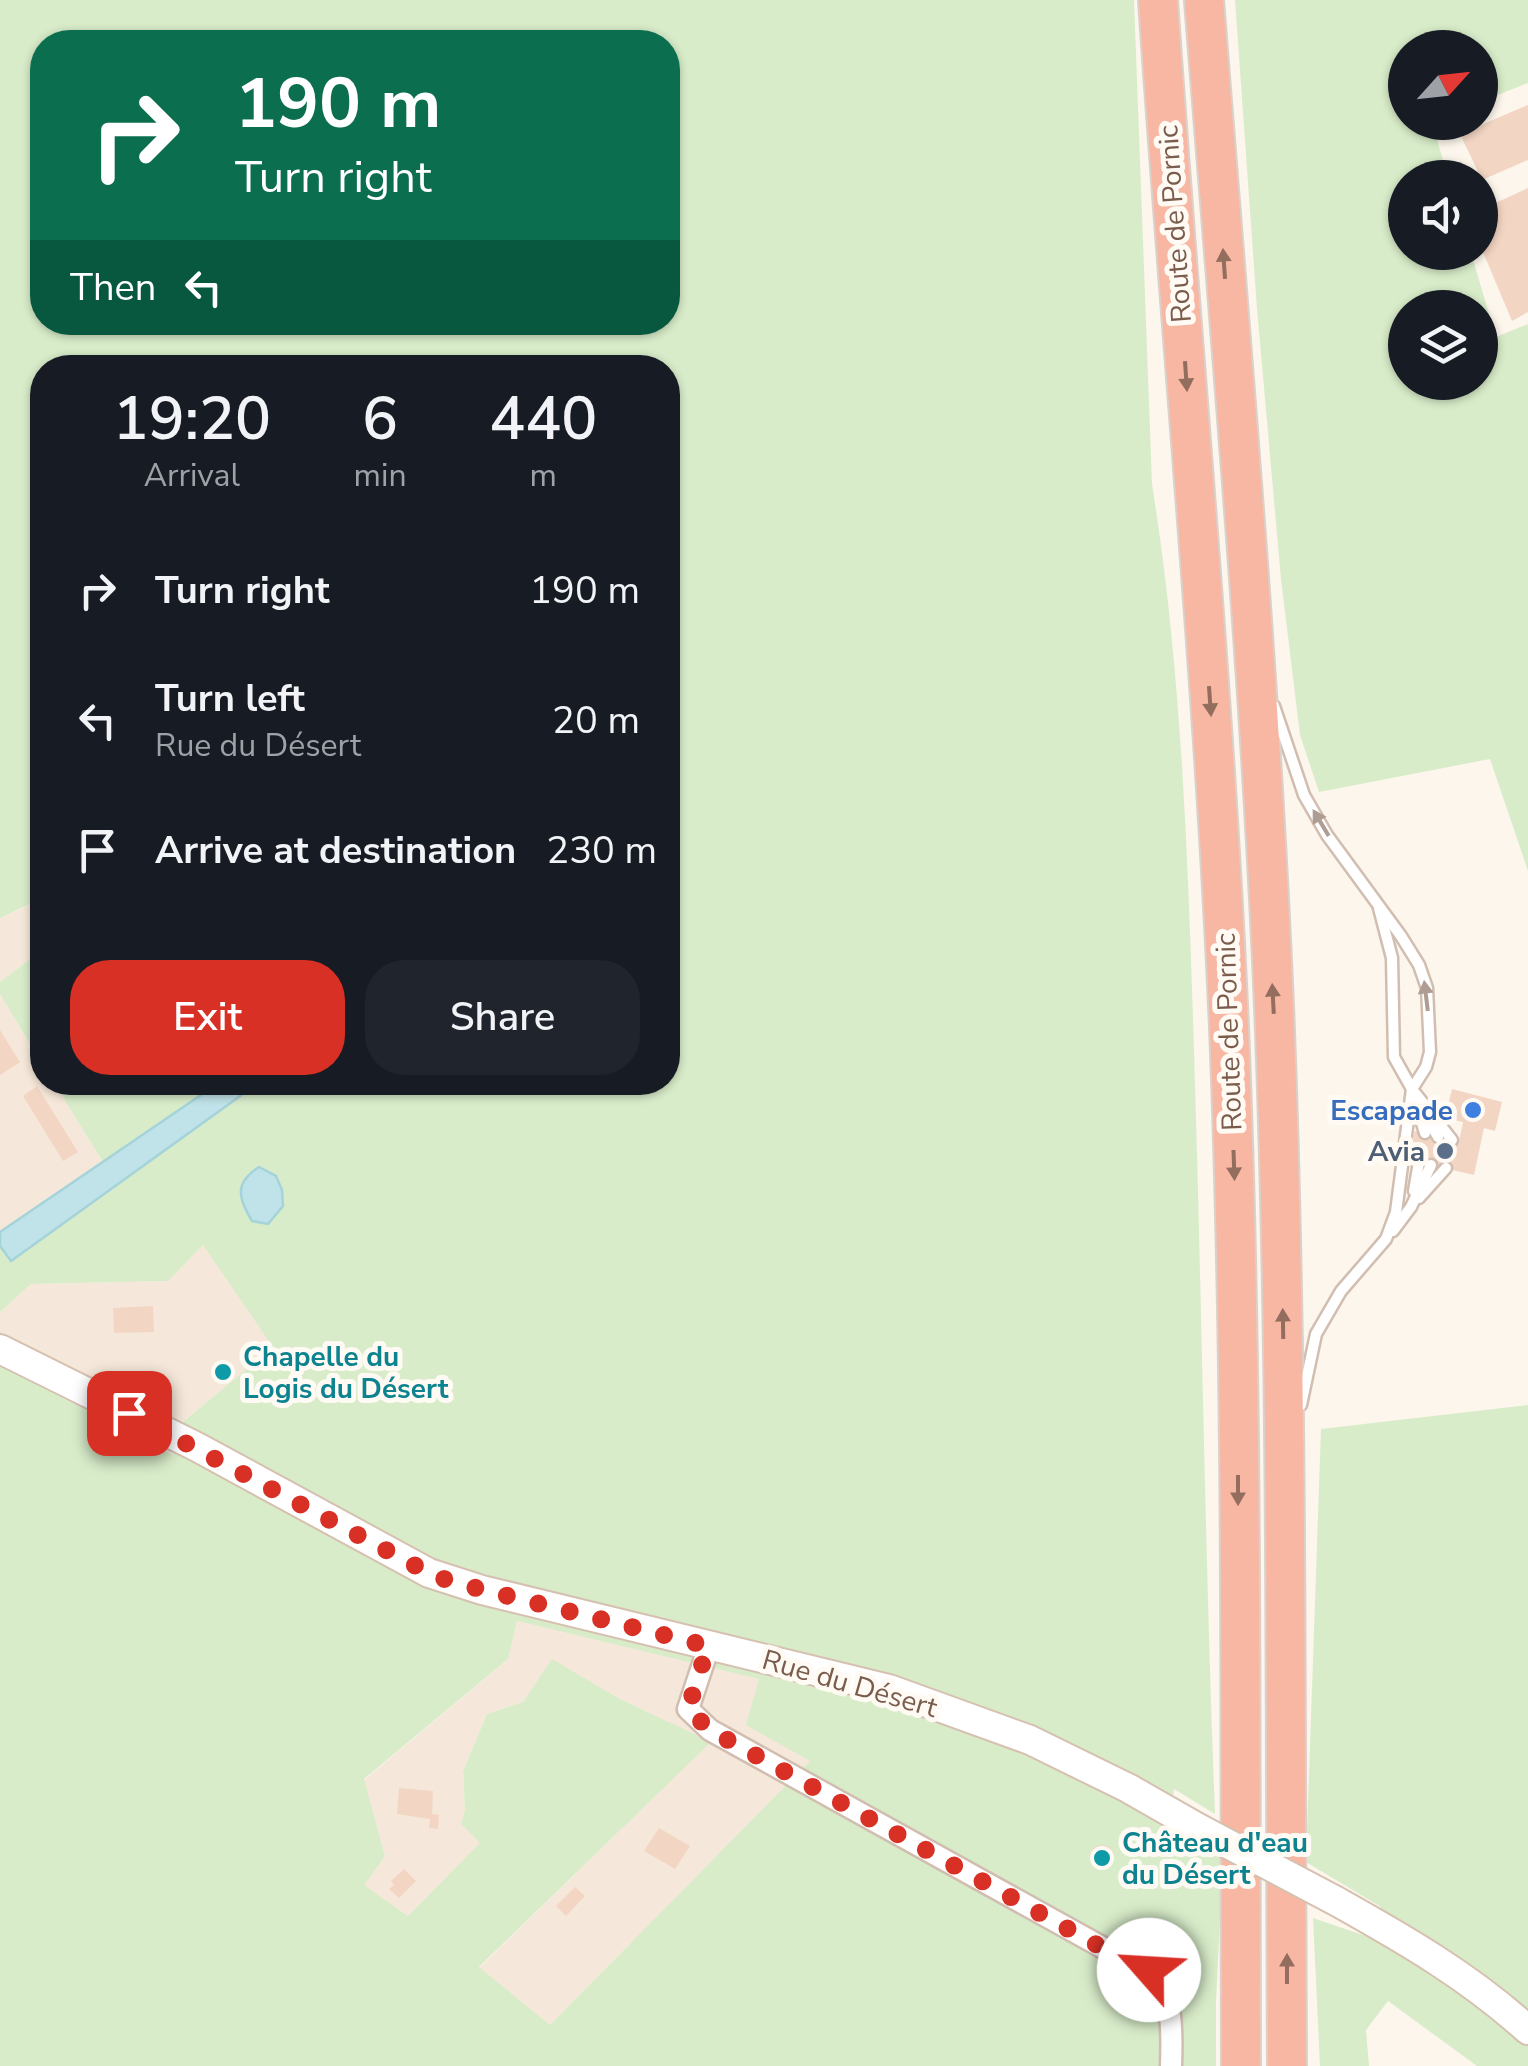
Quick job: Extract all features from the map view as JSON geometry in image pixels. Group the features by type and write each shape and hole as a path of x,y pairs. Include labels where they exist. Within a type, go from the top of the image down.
{"highway":[{"name":"Route de Pornic","path":"1158,0 1203,602 1229,1042 1238,1423 1241,2066"},
{"name":"Route de Pornic","path":"1204,0 1274,1000 1290,1444 1287,2066"}],"street":[{"name":"Rue du Désert","path":"0,1349 197,1447 429,1573 467,1586 889,1689 1030,1740 1128,1788 1418,1948 1459,1974 1528,2030"},
{"path":"708,1646 688,1709 710,1730 1126,1961 1149,1970 1162,1987 1172,2022 1171,2066"}],"lane":[{"path":"1244,536 1262,571"},
{"path":"1270,690 1304,795 1327,835 1418,964 1428,988 1430,1052 1412,1089 1396,1212 1386,1240"},
{"path":"1377,903 1392,958 1394,1057 1438,1137"},
{"path":"1412,1089 1425,1133"},
{"path":"1412,1089 1452,1140"},
{"path":"1411,1206 1426,1163"},
{"path":"1302,1420 1301,1400 1316,1334 1341,1292 1446,1168"}],"shaded area":[{"path":"30,904 30,959 0,982 0,918"},
{"path":"0,994 30,1044 30,1095 61,1095 103,1162 0,1232"},
{"path":"203,1245 274,1347 185,1420 174,1455 0,1366 0,1312 31,1284 168,1281"},
{"path":"517,1621 760,1679 811,1761 550,2025 479,1968 710,1742 620,1699 552,1660 523,1702 487,1714 463,1771 465,1811 481,1843 408,1916 363,1885 385,1856 364,1780 507,1660"}],"green space":[{"path":"0,0 1134,0 1152,484 1177,695 1186,837 1215,1814 1174,1789 1169,1828 1223,1856 1216,2066 0,2066 0,1366 174,1455 184,1421 273,1347 203,1245 168,1281 31,1284 0,1312 0,1246 12,1260 242,1095 680,1095 680,355 30,355 30,904 0,918","holes":["517,1621 759,1679 746,1725 810,1761 550,2025 479,1967 711,1742 620,1699 552,1659 523,1702 487,1714 463,1771 465,1811 461,1824 480,1843 408,1916 364,1885 385,1856 364,1779 508,1659"]},
{"path":"1235,0 1528,0 1528,83 1498,95 1498,30 1388,30 1388,140 1437,140 1443,160 1388,160 1388,270 1476,270 1482,290 1388,290 1388,400 1498,400 1498,336 1528,324 1528,871 1490,759 1319,792 1300,735 1281,579"},
{"path":"30,959 30,1044 0,994 0,982"},
{"path":"61,1095 202,1095 103,1162"},
{"path":"1528,1405 1528,2066 1477,2066 1388,2001 1366,2030 1369,2066 1320,2066 1313,1918 1366,1936 1381,1907 1306,1862 1321,1429"}],"water":[{"path":"201,1095 242,1095 11,1261 0,1246 0,1232"},
{"path":"259,1167 276,1176 282,1190 283,1206 268,1224 252,1221 241,1198 245,1179"}],"building":[{"path":"1528,105 1528,160 1498,173 1498,160 1472,160 1463,140 1498,140 1498,118"},
{"path":"1528,188 1528,312 1512,321 1491,270 1498,270 1498,202"},
{"path":"0,1030 20,1062 0,1075"},
{"name":"Avia","path":"1452,1089 1502,1102 1495,1131 1484,1128 1474,1175 1409,1160 1415,1131 1459,1142 1463,1122 1445,1118"},
{"path":"30,1091 30,1095 43,1095 78,1152 63,1161 23,1096"},
{"path":"153,1306 154,1332 114,1333 113,1308"},
{"path":"399,1788 433,1791 432,1814 439,1815 438,1829 429,1828 430,1819 397,1814"},
{"path":"659,1828 690,1846 675,1869 644,1851"},
{"name":"Château d'eau du Désert","path":"1102,1845 1111,1848 1111,1866 1102,1869 1093,1866 1090,1857 1093,1848"},
{"path":"404,1869 416,1881 399,1898 389,1889 394,1885 391,1881"},
{"path":"575,1887 585,1896 566,1916 556,1906"}],"place":[{"name":"Escapade","path":"1473,1110"},
{"name":"Avia","path":"1445,1151"},
{"name":"Chapelle du Logis du Désert","path":"223,1372"},
{"name":"Château d'eau du Désert","path":"1102,1858"}],"route":[{"path":"129,1413 429,1573 708,1646 688,1709 710,1730 1126,1961 1149,1970"}]}
